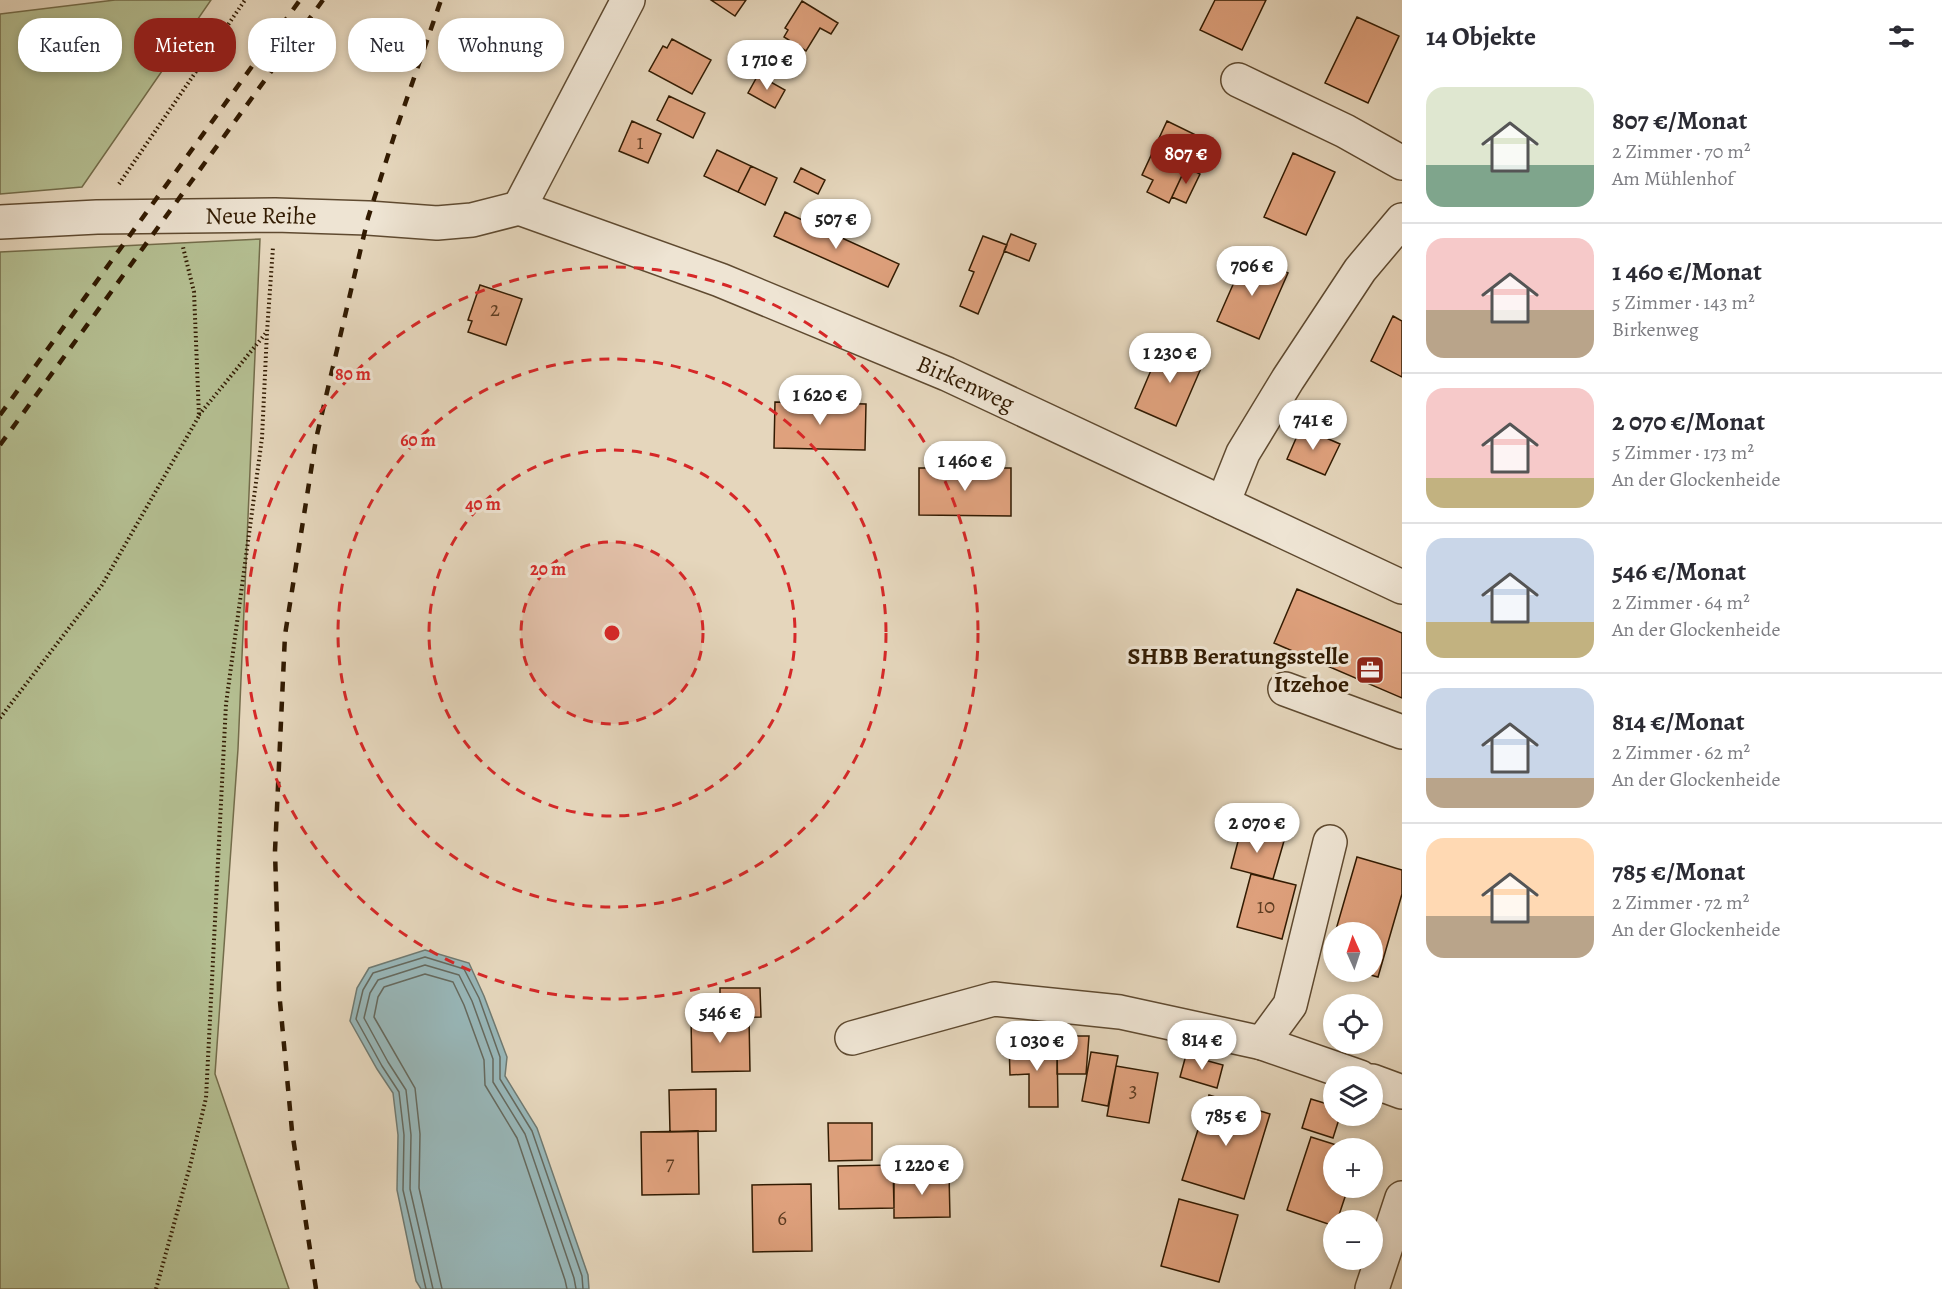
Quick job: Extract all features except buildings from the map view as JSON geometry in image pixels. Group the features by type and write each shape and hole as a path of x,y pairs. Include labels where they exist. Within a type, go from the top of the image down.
{"street":[{"path":"519,208 628,0"},
{"path":"1238,80 1345,131 1402,163"},
{"name":"Neue Reihe","path":"0,222 97,217 275,215 437,223 472,219 519,208"},
{"name":"Birkenweg","path":"519,208 720,280 947,374 1402,587"},
{"path":"1223,503 1243,453 1288,378 1360,270 1402,220"},
{"path":"1285,689 1402,732"},
{"path":"1262,1042 1290,1005 1330,842"},
{"path":"852,1038 994,999 1120,1012 1262,1042 1329,1066"},
{"path":"1383,1085 1402,1092"},
{"path":"1372,1289 1402,1198"}],"path":[{"path":"97,217 245,0"},
{"path":"156,1289 190,1167 206,1098 226,704 262,438 275,215"},
{"path":"179,216 194,292 199,416"},
{"path":"0,718 102,585 199,416 267,332"}],"green space":[{"path":"115,0 211,0 199,18 134,18 134,72 161,72 82,187 0,194 0,14"},
{"path":"260,239 238,749 215,1074 289,1289 0,1289 0,252"}],"water":[{"path":"425,950 469,963 507,1057 505,1076 537,1128 588,1275 589,1289 421,1289 416,1281 397,1190 398,1135 393,1093 350,1021 357,988 369,968"}],"railway":[{"path":"0,415 300,0"},
{"path":"0,445 323,0"},
{"path":"316,1289 292,1131 279,991 275,851 285,635 316,439 368,218 441,0"}],"place":[{"name":"SHBB Beratungsstelle Itzehoe","path":"1370,670"}]}
